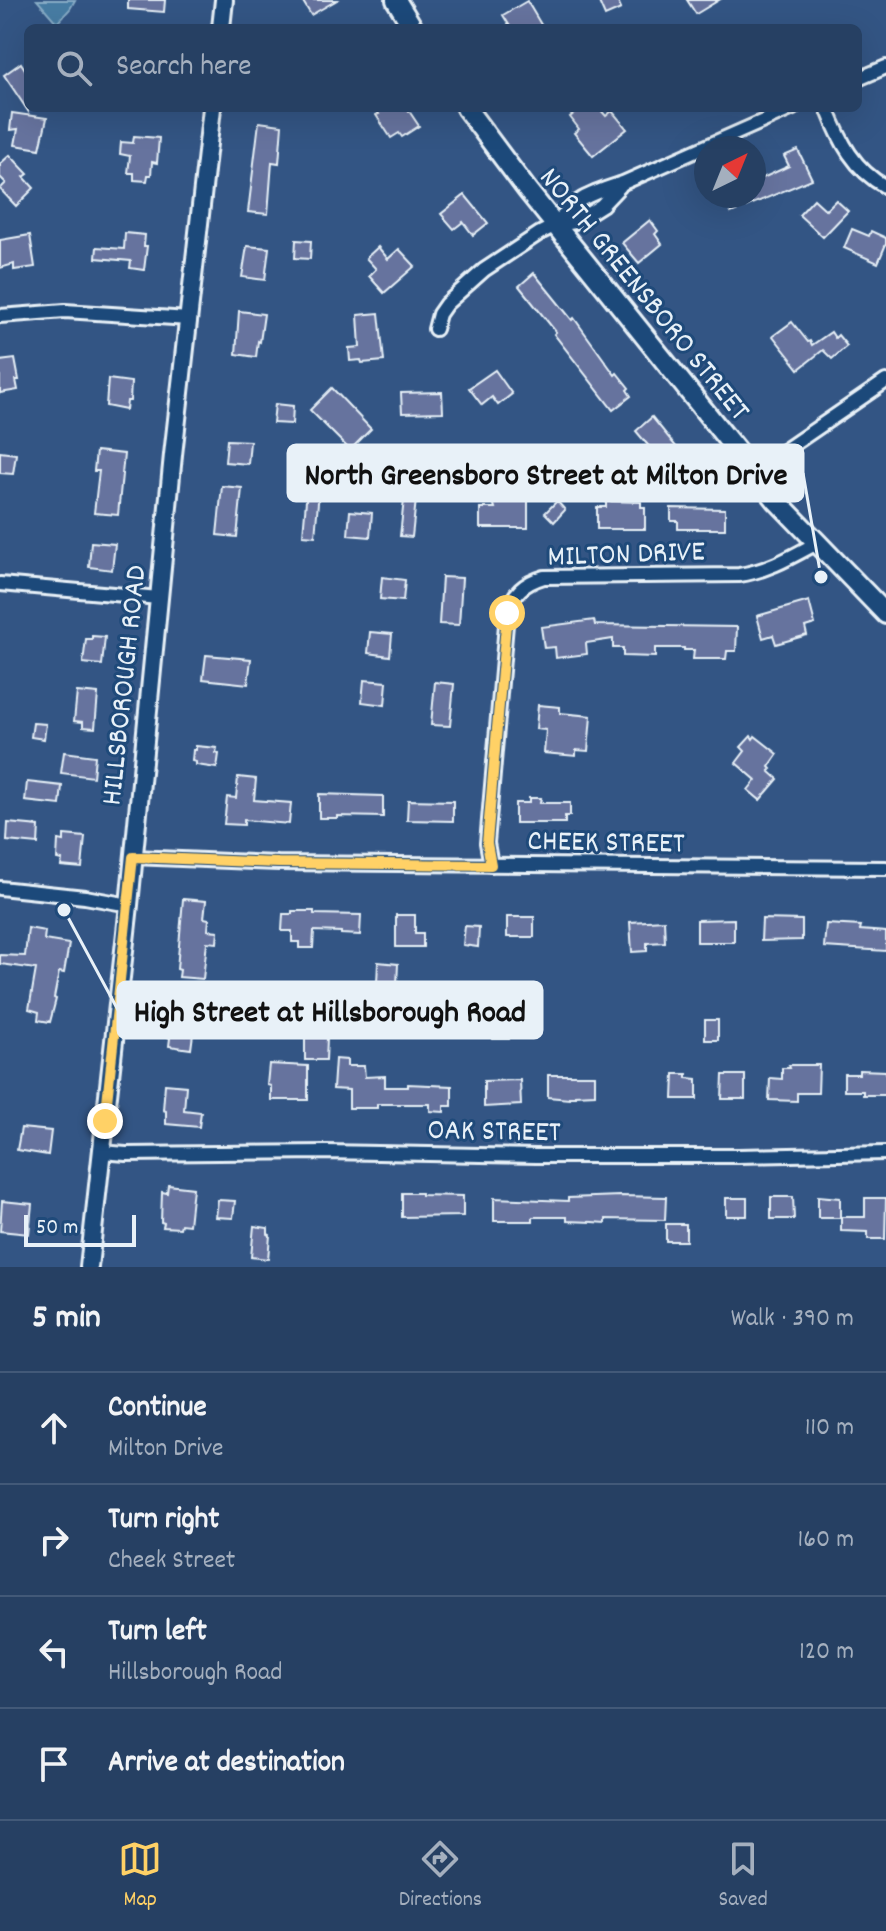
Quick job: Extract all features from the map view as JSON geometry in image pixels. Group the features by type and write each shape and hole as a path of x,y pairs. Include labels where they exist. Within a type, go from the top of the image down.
{"main road":[{"path":"396,0 411,24"},
{"name":"NORTH GREENSBORO STREET","path":"469,112 777,501 886,614"}],"street":[{"path":"221,24 224,0"},
{"path":"862,77 886,67"},
{"name":"HILLSBOROUGH ROAD","path":"89,1267 212,112"},
{"path":"435,329 446,304 484,270 528,240 556,225 575,222 602,205 623,183 784,112"},
{"path":"829,112 852,159 863,172 886,187"},
{"path":"0,316 65,311 189,319"},
{"path":"755,474 886,381"},
{"name":"MILTON DRIVE","path":"491,865 487,843 507,613 520,589 544,577 757,573 817,543"},
{"path":"0,584 159,598"},
{"name":"CHEEK STREET","path":"133,857 278,863 886,868"},
{"path":"0,888 129,905"},
{"name":"OAK STREET","path":"102,1152 536,1156 886,1153"}],"water":[{"path":"37,0 75,0 57,23"}],"building":[{"path":"128,0 165,0 164,12 128,9"},
{"path":"302,0 337,0 311,15"},
{"path":"598,0 617,0 621,9 605,16"},
{"path":"687,0 719,0 696,14"},
{"path":"527,1 541,24 509,24 503,15"},
{"path":"21,63 24,68 24,105 4,75"},
{"path":"378,112 410,112 419,126 402,137 399,133 391,138 376,115"},
{"path":"576,112 602,112 606,116 613,112 627,129 593,156 574,133 579,129 570,117"},
{"path":"12,113 47,118 40,149 15,145 18,129 10,130"},
{"path":"259,122 282,125 279,163 272,162 268,214 248,212"},
{"path":"134,136 159,138 157,163 152,162 147,181 134,180 134,173 128,173 130,156 120,154 121,142 133,143"},
{"path":"798,150 812,179 766,198 766,177 789,166 784,156"},
{"path":"10,155 28,174 24,177 34,188 16,206 0,189 6,183 0,177 0,164"},
{"path":"465,195 488,223 473,235 463,222 454,229 441,214"},
{"path":"814,199 826,210 836,200 848,211 823,237 799,215"},
{"path":"650,220 662,244 639,263 622,243"},
{"path":"852,229 869,236 871,231 886,238 878,263 844,248"},
{"path":"125,233 145,235 144,270 130,268 131,261 96,258 97,247 124,249"},
{"path":"30,235 35,267 14,270 14,264 0,268 0,240"},
{"path":"296,240 311,241 310,259 295,258"},
{"path":"247,246 269,248 265,280 242,277"},
{"path":"378,247 388,259 399,249 415,266 384,293 369,276 376,269 366,258"},
{"path":"534,273 572,320 574,318 615,375 617,373 629,388 627,390 631,396 613,410 519,286"},
{"path":"239,311 264,314 256,357 236,354"},
{"path":"379,313 384,361 350,361 349,348 360,347 358,315"},
{"path":"792,322 812,345 831,332 847,346 832,359 823,350 799,369 773,336"},
{"path":"15,359 18,390 0,393 0,361"},
{"path":"495,370 512,394 498,405 492,397 482,405 469,388"},
{"path":"108,379 131,382 126,410 106,406"},
{"path":"332,388 371,429 350,450 310,410"},
{"path":"442,392 443,412 402,413 401,393"},
{"path":"275,404 293,406 292,424 273,423"},
{"path":"652,417 678,449 662,462 636,431"},
{"path":"227,440 250,441 248,464 225,462"},
{"path":"96,451 124,454 118,515 94,513 99,471 94,471"},
{"path":"0,452 16,454 13,474 0,473"},
{"path":"222,486 242,488 237,537 217,535"},
{"path":"489,488 528,488 528,528 480,528 480,508 495,508"},
{"path":"307,489 319,491 315,536 303,535"},
{"path":"405,490 417,490 412,537 400,536"},
{"path":"557,501 565,510 554,522 545,513"},
{"path":"606,501 641,502 641,507 645,507 645,529 597,529 597,507 606,507"},
{"path":"671,508 725,509 725,529 678,529 678,521 671,521"},
{"path":"350,511 372,513 370,537 348,535"},
{"path":"91,542 115,544 112,570 89,567"},
{"path":"382,577 405,580 403,601 380,599"},
{"path":"442,577 462,578 459,625 439,624"},
{"path":"809,601 815,624 805,627 807,635 776,644 773,635 763,638 757,616"},
{"path":"594,620 595,625 737,627 736,651 727,651 726,659 693,659 694,650 684,648 655,648 655,657 623,656 623,648 613,648 613,639 586,643 587,654 556,658 555,647 544,648 541,627"},
{"path":"370,632 392,634 390,656 368,653"},
{"path":"92,636 105,637 102,665 83,663 86,639 92,639"},
{"path":"206,655 251,659 248,684 203,679"},
{"path":"364,680 387,682 385,705 362,702"},
{"path":"435,682 454,684 450,726 431,725"},
{"path":"77,692 98,694 95,728 83,727 83,722 74,721"},
{"path":"538,705 560,707 560,713 591,716 588,751 576,750 576,756 544,753 546,730 536,729"},
{"path":"33,723 46,724 44,739 31,737"},
{"path":"751,736 778,754 769,771 778,779 760,800 748,790 756,780 736,763 745,751 741,747"},
{"path":"196,746 217,748 217,768 196,765 192,761"},
{"path":"64,752 95,756 93,777 61,773"},
{"path":"238,777 256,779 254,800 291,803 289,824 244,820 244,825 224,824 227,797 236,798"},
{"path":"27,782 62,786 60,805 25,801"},
{"path":"319,794 383,796 383,817 319,818"},
{"path":"529,798 541,798 540,803 570,803 570,816 565,816 565,823 515,823 515,803 529,803"},
{"path":"408,800 453,801 453,821 407,820"},
{"path":"8,823 39,826 38,844 7,841"},
{"path":"64,835 85,837 82,868 61,866 62,860 57,859 58,840 64,841"},
{"path":"183,899 206,901 204,918 209,919 208,930 218,931 217,943 207,942 203,979 179,977 180,970 177,969"},
{"path":"292,911 361,915 360,935 314,931 313,948 299,948 299,942 292,942 292,931 282,931 283,914 292,914"},
{"path":"396,915 415,915 415,933 423,933 423,947 396,947"},
{"path":"507,917 534,917 534,937 507,937"},
{"path":"734,919 734,942 697,942 697,920"},
{"path":"762,919 802,920 802,940 761,941"},
{"path":"664,920 665,942 647,943 647,951 632,952 630,922"},
{"path":"826,924 861,926 860,930 886,932 886,951 824,947"},
{"path":"465,926 479,927 478,947 463,945"},
{"path":"28,928 45,931 44,940 69,944 64,973 59,972 50,1022 38,1020 39,1012 29,1009 36,969 0,964 0,955 25,956"},
{"path":"378,962 398,964 397,985 377,983"},
{"path":"311,981 337,984 337,987 344,988 342,1003 310,998"},
{"path":"176,1013 203,1016 201,1035 193,1034 191,1049 169,1046 170,1022 175,1019"},
{"path":"493,1017 509,1017 509,1039 493,1039"},
{"path":"705,1020 718,1020 718,1040 705,1040"},
{"path":"305,1038 327,1038 326,1060 305,1060"},
{"path":"335,1059 347,1060 347,1066 364,1066 365,1077 385,1076 385,1087 408,1087 408,1084 452,1086 452,1106 444,1106 444,1112 430,1111 430,1104 377,1104 377,1108 349,1108 349,1090 333,1089"},
{"path":"269,1064 308,1066 308,1100 271,1100 271,1086 267,1085"},
{"path":"789,1065 819,1065 818,1093 797,1093 797,1101 769,1100 770,1078 782,1079 782,1068 790,1068"},
{"path":"859,1070 886,1071 886,1095 844,1091 844,1074 859,1074"},
{"path":"674,1074 687,1074 687,1078 697,1079 697,1099 673,1099"},
{"path":"548,1075 595,1075 595,1094 575,1095 569,1099 548,1097"},
{"path":"723,1075 745,1075 745,1099 722,1099"},
{"path":"520,1080 521,1105 484,1107 484,1081"},
{"path":"165,1084 186,1086 184,1110 201,1112 199,1127 166,1124 166,1111 163,1110"},
{"path":"21,1128 51,1131 48,1155 17,1150"},
{"path":"168,1185 193,1188 189,1225 163,1227 162,1192 167,1193"},
{"path":"402,1193 463,1196 463,1216 402,1217"},
{"path":"818,1196 840,1198 840,1218 818,1218"},
{"path":"666,1197 665,1220 606,1219 606,1223 567,1221 567,1217 533,1217 533,1221 494,1221 494,1198 568,1201 568,1198"},
{"path":"771,1197 793,1197 794,1219 771,1219"},
{"path":"726,1198 747,1198 747,1216 726,1216"},
{"path":"865,1198 886,1198 885,1239 868,1239 868,1232 841,1231 841,1217 865,1217"},
{"path":"218,1200 235,1201 233,1218 216,1217"},
{"path":"2,1201 32,1204 29,1234 0,1231"},
{"path":"666,1224 686,1224 686,1241 666,1241"},
{"path":"254,1226 268,1228 268,1259 251,1257"}],"place":[{"name":"North Greensboro Street at Milton Drive","path":"821,577"},
{"name":"High Street at Hillsborough Road","path":"64,910"}],"route":[{"path":"105,1121 133,857 278,863 491,865 487,843 507,613"}]}
